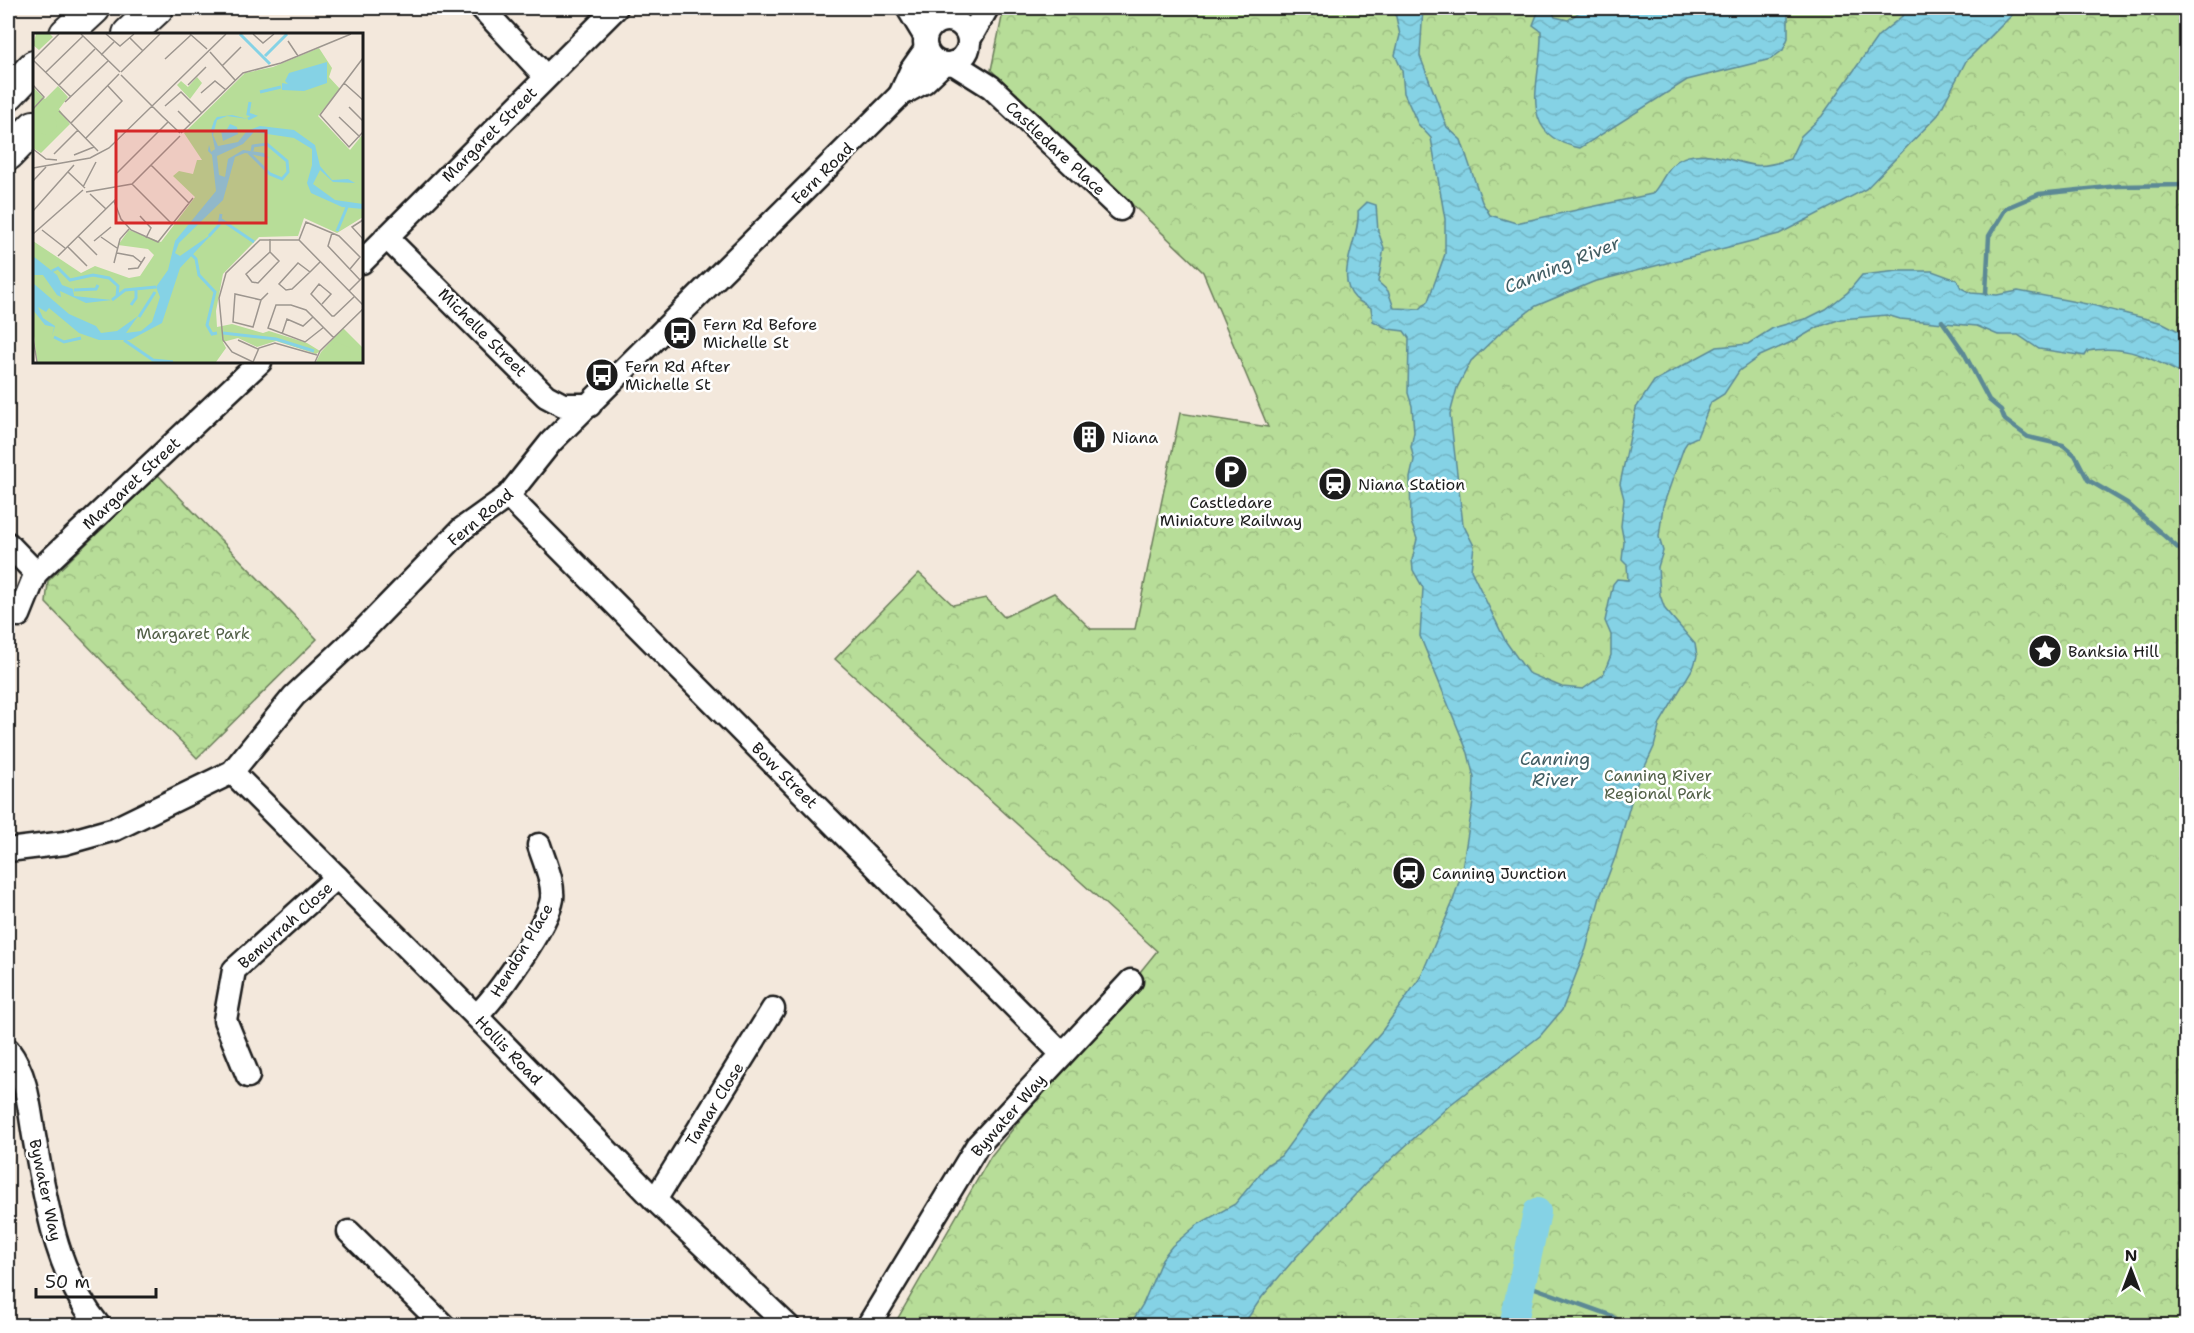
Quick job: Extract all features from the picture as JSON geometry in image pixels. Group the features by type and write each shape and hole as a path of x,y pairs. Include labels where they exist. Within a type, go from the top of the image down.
{"highway":[{"path":"67,33 94,8"},
{"path":"130,33 157,8"},
{"path":"8,94 33,68"},
{"path":"8,154 33,128"}],"street":[{"path":"482,8 546,77"},
{"name":"Margaret Street","path":"363,261 616,8"},
{"path":"908,8 947,50"},
{"path":"947,50 931,26 941,16 974,8"},
{"name":"Fern Road","path":"8,850 65,843 115,829 232,772 294,696 359,635 462,529 508,496 551,442 900,95 912,69 947,50 987,8"},
{"path":"941,16 965,27 947,50"},
{"name":"Castledare Place","path":"947,50 984,70 991,87 1120,209"},
{"name":"Michelle Street","path":"386,237 546,396 563,405 590,405"},
{"name":"Margaret Street","path":"19,615 36,573 259,363"},
{"name":"Bow Street","path":"508,496 1062,1054"},
{"path":"8,544 36,573"},
{"name":"Hollis Road","path":"232,772 476,1016 655,1200 788,1326"},
{"name":"Hendon Place","path":"476,1016 500,991 549,910 552,887 539,845"},
{"name":"Bemurrah Close","path":"248,1076 225,1020 234,970 337,877"},
{"name":"Bywater Way","path":"868,1326 977,1146 1131,981"},
{"name":"Tamar Close","path":"655,1200 773,1009"},
{"name":"Bywater Way","path":"8,1050 22,1073 53,1232 72,1286 99,1326"},
{"path":"350,1232 444,1326"}],"green space":[{"name":"Canning River Regional Park","path":"1011,8 2186,8 2186,1325 894,1325 991,1156 1157,951 835,659 919,573 953,605 986,598 1004,617 1054,593 1091,629 1135,629 1180,413 1268,427 1203,272 991,70 1002,17"},
{"name":"Margaret Park","path":"158,475 317,639 197,758 46,603 48,581"}],"water":[{"name":"Canning River","path":"1394,8 1423,8 1420,56 1447,127 1461,140 1482,202 1490,215 1516,223 1652,194 1673,164 1686,157 1715,156 1758,165 1790,159 1801,136 1822,116 1878,36 1912,8 2019,8 1966,61 1938,115 1866,189 1779,234 1593,282 1536,306 1501,332 1471,361 1457,388 1450,414 1463,524 1474,546 1471,570 1506,642 1528,673 1562,687 1583,689 1603,675 1611,655 1611,635 1605,621 1613,584 1617,579 1628,580 1627,565 1622,560 1624,542 1621,526 1624,499 1620,484 1636,408 1654,381 1717,347 1748,344 1773,328 1808,318 1826,309 1848,292 1862,275 1898,271 1932,271 1957,280 1961,288 1971,293 1997,295 2018,291 2092,305 2163,323 2186,335 2186,376 2163,364 2127,351 2102,349 2088,351 2085,356 2039,349 2018,335 1998,335 1977,326 1900,319 1887,315 1841,319 1818,327 1760,356 1739,371 1724,394 1711,402 1697,437 1688,441 1684,447 1663,506 1659,537 1663,551 1658,567 1660,595 1665,609 1695,644 1697,656 1694,666 1660,723 1654,747 1635,788 1586,949 1562,1010 1540,1036 1451,1104 1373,1176 1296,1257 1262,1297 1243,1325 1130,1325 1143,1304 1162,1259 1172,1246 1197,1225 1235,1204 1268,1164 1281,1156 1325,1096 1382,1031 1420,978 1452,904 1461,875 1473,802 1474,778 1468,753 1420,636 1423,588 1413,570 1412,560 1417,539 1411,522 1410,478 1414,460 1411,447 1414,432 1412,406 1408,393 1409,338 1404,331 1388,329 1373,321 1371,308 1355,298 1349,289 1347,278 1358,211 1367,202 1376,205 1378,231 1384,248 1378,282 1388,291 1394,308 1420,309 1428,301 1445,254 1445,219 1431,138 1418,124 1404,93 1402,70 1395,55 1400,35"},
{"path":"1535,8 1551,8 1555,17 1568,20 1585,8 1788,8 1788,38 1783,50 1771,59 1687,80 1580,148 1559,141 1546,131 1538,118 1536,85 1541,31 1533,25 1538,12"}],"waterway":[{"path":"1986,293 1989,236 2006,208 2039,194 2118,186 2186,185"},
{"path":"1942,321 1963,351 1989,400 2001,410 2005,420 2028,437 2063,445 2075,455 2088,480 2127,503 2186,555"},
{"path":"1513,1326 1537,1212"},
{"path":"1521,1283 1610,1315 1626,1326"}],"place":[{"name":"Fern Rd Before Michelle St","path":"680,333"},
{"name":"Fern Rd After Michelle St","path":"602,375"},
{"name":"Niana","path":"1089,437"},
{"name":"Castledare Miniature Railway","path":"1231,472"},
{"name":"Niana Station","path":"1335,484"},
{"name":"Banksia Hill","path":"2045,651"},
{"name":"Canning Junction","path":"1409,873"}]}
